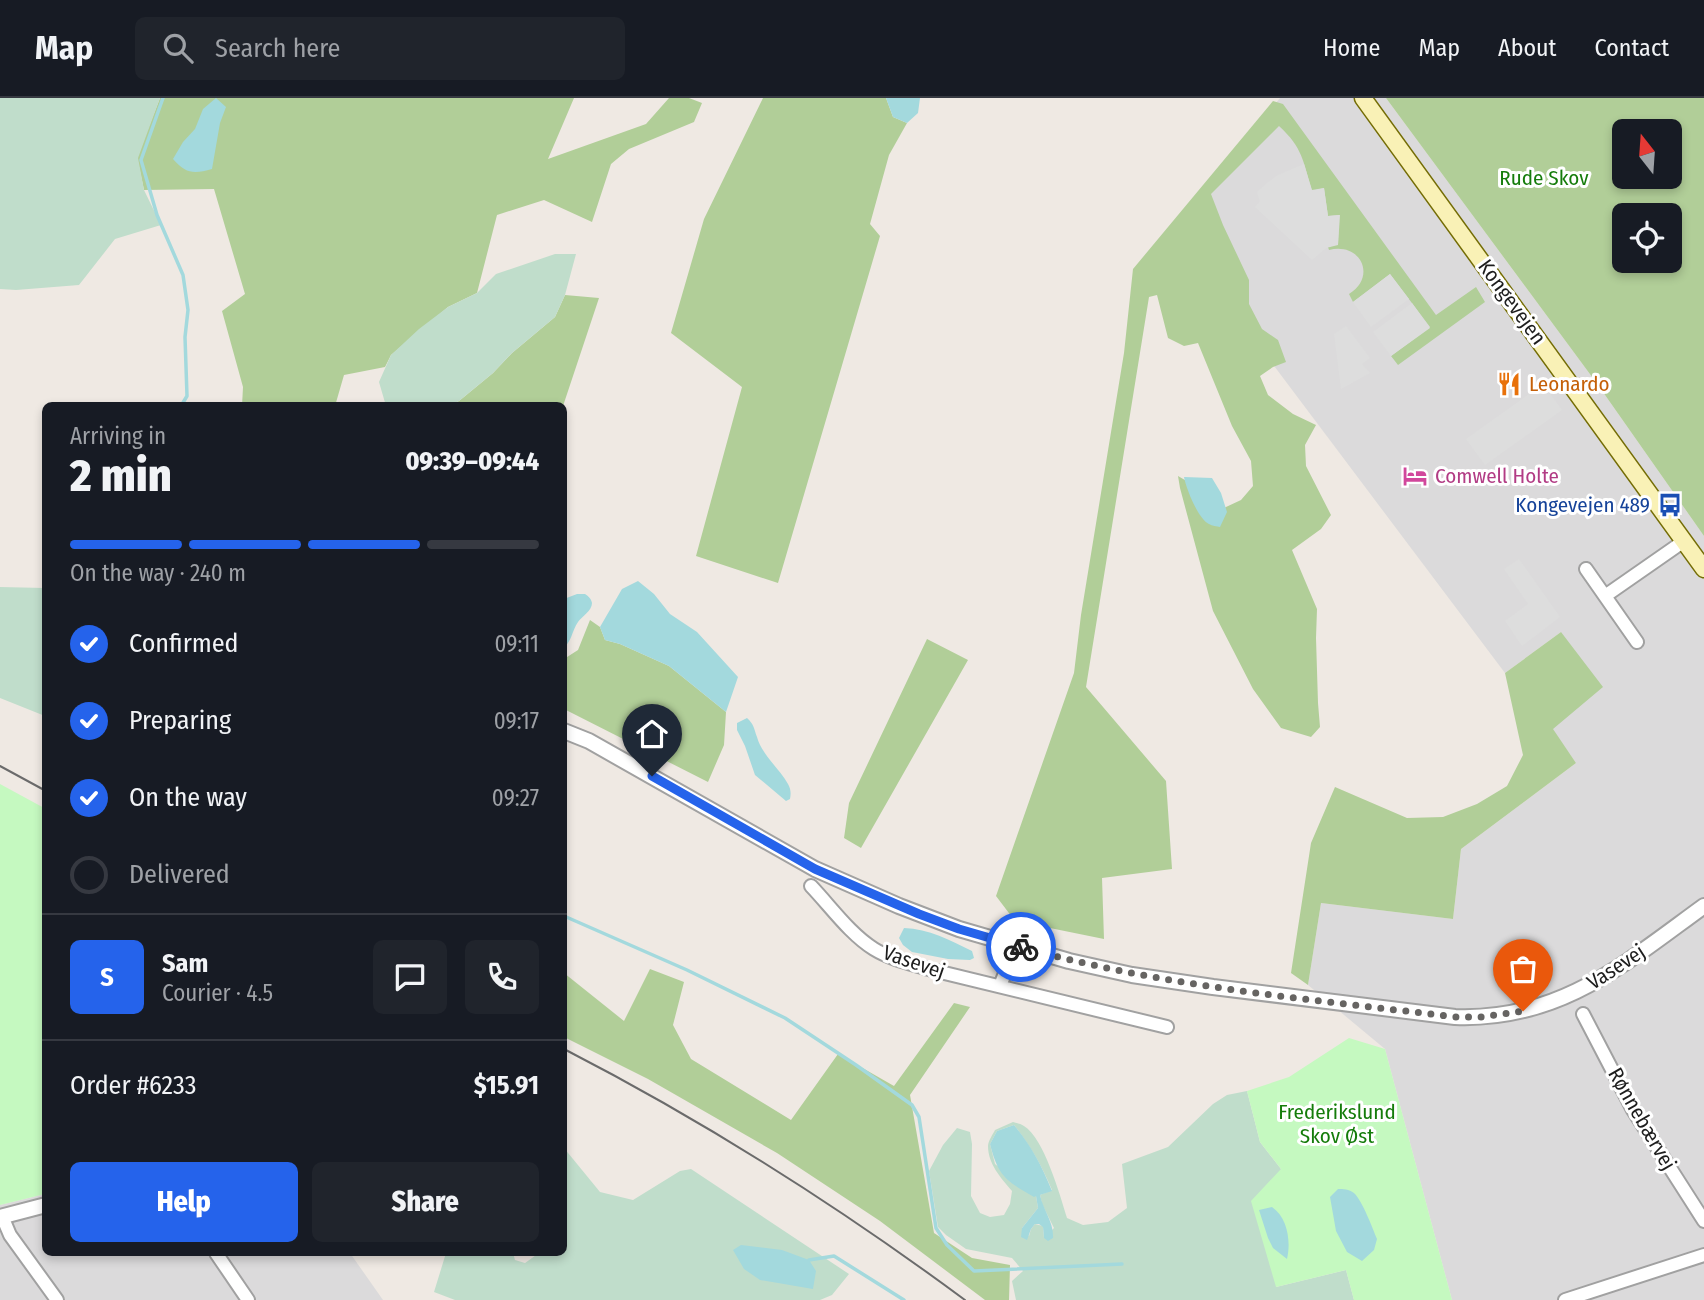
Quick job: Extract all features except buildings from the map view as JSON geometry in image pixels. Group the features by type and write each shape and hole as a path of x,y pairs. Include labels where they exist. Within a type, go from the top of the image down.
{"main road":[{"name":"Kongevejen","path":"1363,98 1704,569"}],"street":[{"path":"1605,596 1684,541"},
{"path":"1586,569 1637,642"},
{"name":"Vasevej","path":"567,731 589,741 815,869 900,906 959,929 1069,961 1132,975 1446,1016 1481,1017 1523,1011 1578,992 1630,960 1704,906"},
{"name":"Vasevej","path":"811,887 859,937 875,950 898,960 1167,1027"},
{"path":"1000,986 1007,968 1021,947"},
{"name":"Rønnebærvej","path":"1583,1014 1633,1110 1704,1221"},
{"path":"42,1206 1,1216 10,1235 57,1300"},
{"path":"1565,1300 1704,1255"},
{"path":"218,1256 248,1300"}],"shaded area":[{"path":"1280,98 1386,98 1598,385 1704,536 1704,1300 1452,1300 1385,1049 1308,985 1321,903 1453,919 1461,849 1576,763 1552,729 1561,632 1505,673 1171,229"},
{"path":"1304,164 1312,190 1324,188 1328,216 1340,215 1338,245 1326,248 1312,260 1255,207 1260,201 1257,192 1267,183"},
{"path":"1390,274 1409,299 1371,327 1353,302"},
{"path":"1412,303 1430,328 1391,356 1373,332"},
{"path":"1346,326 1370,358 1362,364 1370,373 1341,389 1334,334"},
{"path":"1543,384 1562,410 1485,465 1466,439"},
{"path":"1519,559 1560,617 1522,646 1505,621 1528,604 1504,569"},
{"path":"42,1195 42,1256 352,1256 383,1300 0,1300 0,1205"}],"green space":[{"path":"0,98 160,98 138,158 144,190 161,225 115,239 79,285 0,289"},
{"path":"160,98 574,98 548,159 646,124 669,98 689,98 702,103 694,122 629,149 611,164 592,222 544,200 497,215 477,293 448,307 391,355 385,367 344,375 336,402 242,402 243,387 222,311 245,294 214,189 144,190 137,157"},
{"path":"763,98 886,98 893,117 907,123 889,155 870,224 880,236 778,583 696,556 742,387 671,333 704,219"},
{"name":"Rude Skov","path":"1386,98 1704,98 1704,536 1598,385"},
{"path":"1273,101 1283,104 1436,315 1476,287 1485,302 1398,365 1391,356 1430,327 1390,274 1353,302 1349,294 1362,279 1362,263 1350,251 1329,250 1328,247 1338,244 1339,215 1328,216 1324,188 1312,191 1298,148 1279,126 1211,194 1249,280 1249,304 1262,329 1278,340 1286,362 1260,376 1268,395 1293,414 1316,425 1305,445 1306,466 1331,515 1321,529 1292,550 1317,609 1320,727 1311,737 1281,728 1253,689 1213,611 1178,476 1190,483 1211,514 1241,500 1253,486 1251,461 1232,426 1198,343 1184,346 1168,338 1157,295 1149,297 1086,687 1166,781 1172,869 1102,878 1104,939 1045,927 1018,925 996,896 1074,673 1124,353 1133,269"},
{"path":"555,254 576,254 565,295 555,317 459,401 385,402 379,382 391,355 419,329 448,307 477,293 496,274"},
{"path":"565,295 599,298 564,402 457,402 493,373 512,353 555,317"},
{"path":"0,587 42,588 42,715 0,698"},
{"path":"590,620 600,627 605,640 669,666 726,712 724,745 708,782 567,711 567,657 578,650"},
{"path":"1561,632 1603,687 1553,729 1576,763 1461,849 1453,919 1321,903 1308,985 1291,973 1311,843 1335,787 1407,818 1443,817 1477,804 1507,786 1523,755 1505,673"},
{"path":"927,639 968,660 861,848 844,838 849,803"},
{"path":"0,784 42,807 42,1195 0,1205"},
{"path":"650,969 684,982 673,1025 691,1059 791,1120 838,1054 894,1086 954,1003 970,1007 910,1095 934,1233 972,1258 1010,1265 1009,1300 985,1300 880,1221 777,1153 648,1079 567,1038 567,975 624,1021"},
{"name":"Frederikslund Skov Øst","path":"1349,1038 1385,1049 1452,1300 1354,1300 1346,1270 1276,1287 1251,1201 1281,1169 1260,1142 1247,1091 1289,1077"},
{"path":"1247,1091 1260,1142 1281,1169 1276,1287 1346,1270 1354,1300 1016,1300 1012,1281 1023,1271 1012,1258 966,1249 938,1227 929,1171 943,1145 957,1128 970,1132 971,1196 980,1213 990,1217 1004,1215 1010,1204 1012,1191 993,1165 988,1146 995,1130 1013,1122 1031,1132 1045,1154 1067,1218 1083,1225 1108,1222 1127,1208 1122,1164 1168,1147 1213,1104 1227,1095","holes":["1014,1125 1052,1190 1040,1195 1054,1228 1044,1238 1043,1226 1035,1224 1029,1236 1022,1228 1038,1208 1036,1196 995,1164 990,1144 997,1131"]},
{"path":"567,1152 600,1192 633,1200 680,1171 691,1169 849,1274 832,1295 820,1300 455,1300 434,1292 445,1256 514,1256 515,1260 525,1263 535,1256 567,1256"}],"water":[{"path":"216,98 226,107 220,123 212,169 200,172 186,170 173,159 195,129 203,109"},
{"path":"886,98 920,98 918,113 907,123 893,117"},
{"path":"1184,477 1212,478 1221,493 1227,512 1220,527 1209,524 1201,516"},
{"path":"638,581 654,594 670,614 697,632 738,677 726,712 669,666 605,640 600,627 622,589"},
{"path":"585,594 592,601 592,606 578,622 567,644 567,598"},
{"path":"747,718 759,744 789,786 790,799 786,801 755,775 737,730 737,723"},
{"path":"904,928 922,930 947,939 972,951 974,958 948,959 912,952 899,938"},
{"path":"1014,1125 1036,1156 1052,1191 1040,1195 1053,1232 1053,1238 1048,1241 1044,1238 1043,1227 1039,1224 1035,1224 1031,1229 1027,1240 1021,1237 1022,1228 1038,1208 1036,1196 1010,1182 1000,1171 993,1155 990,1144 997,1131"},
{"path":"1338,1189 1354,1193 1377,1239 1374,1250 1362,1261 1347,1252 1336,1231 1330,1197"},
{"path":"1272,1207 1285,1224 1289,1245 1287,1259 1273,1248 1259,1210"},
{"path":"741,1245 782,1250 809,1260 816,1271 813,1289 760,1280 744,1269 733,1250"}],"waterway":[{"path":"163,98 141,160 157,215 183,275 188,310 185,337 187,396 183,402"},
{"path":"567,917 687,970 785,1018 912,1105 919,1117 936,1228 947,1245 974,1271 1122,1264"},
{"path":"809,1260 834,1256 904,1300"}],"tram line":[{"path":"0,766 42,789"},
{"path":"567,1051 668,1105 769,1166 868,1231 965,1300"}],"way so far":[{"path":"1021,947 1132,975 1213,987 1455,1017 1481,1017 1523,1011"}],"place":[{"name":"Leonardo","path":"1509,384"},
{"name":"Comwell Holte","path":"1415,476"},
{"name":"Kongevejen 489","path":"1670,505"}],"route":[{"path":"652,776 815,869 919,914 1021,947"}]}
